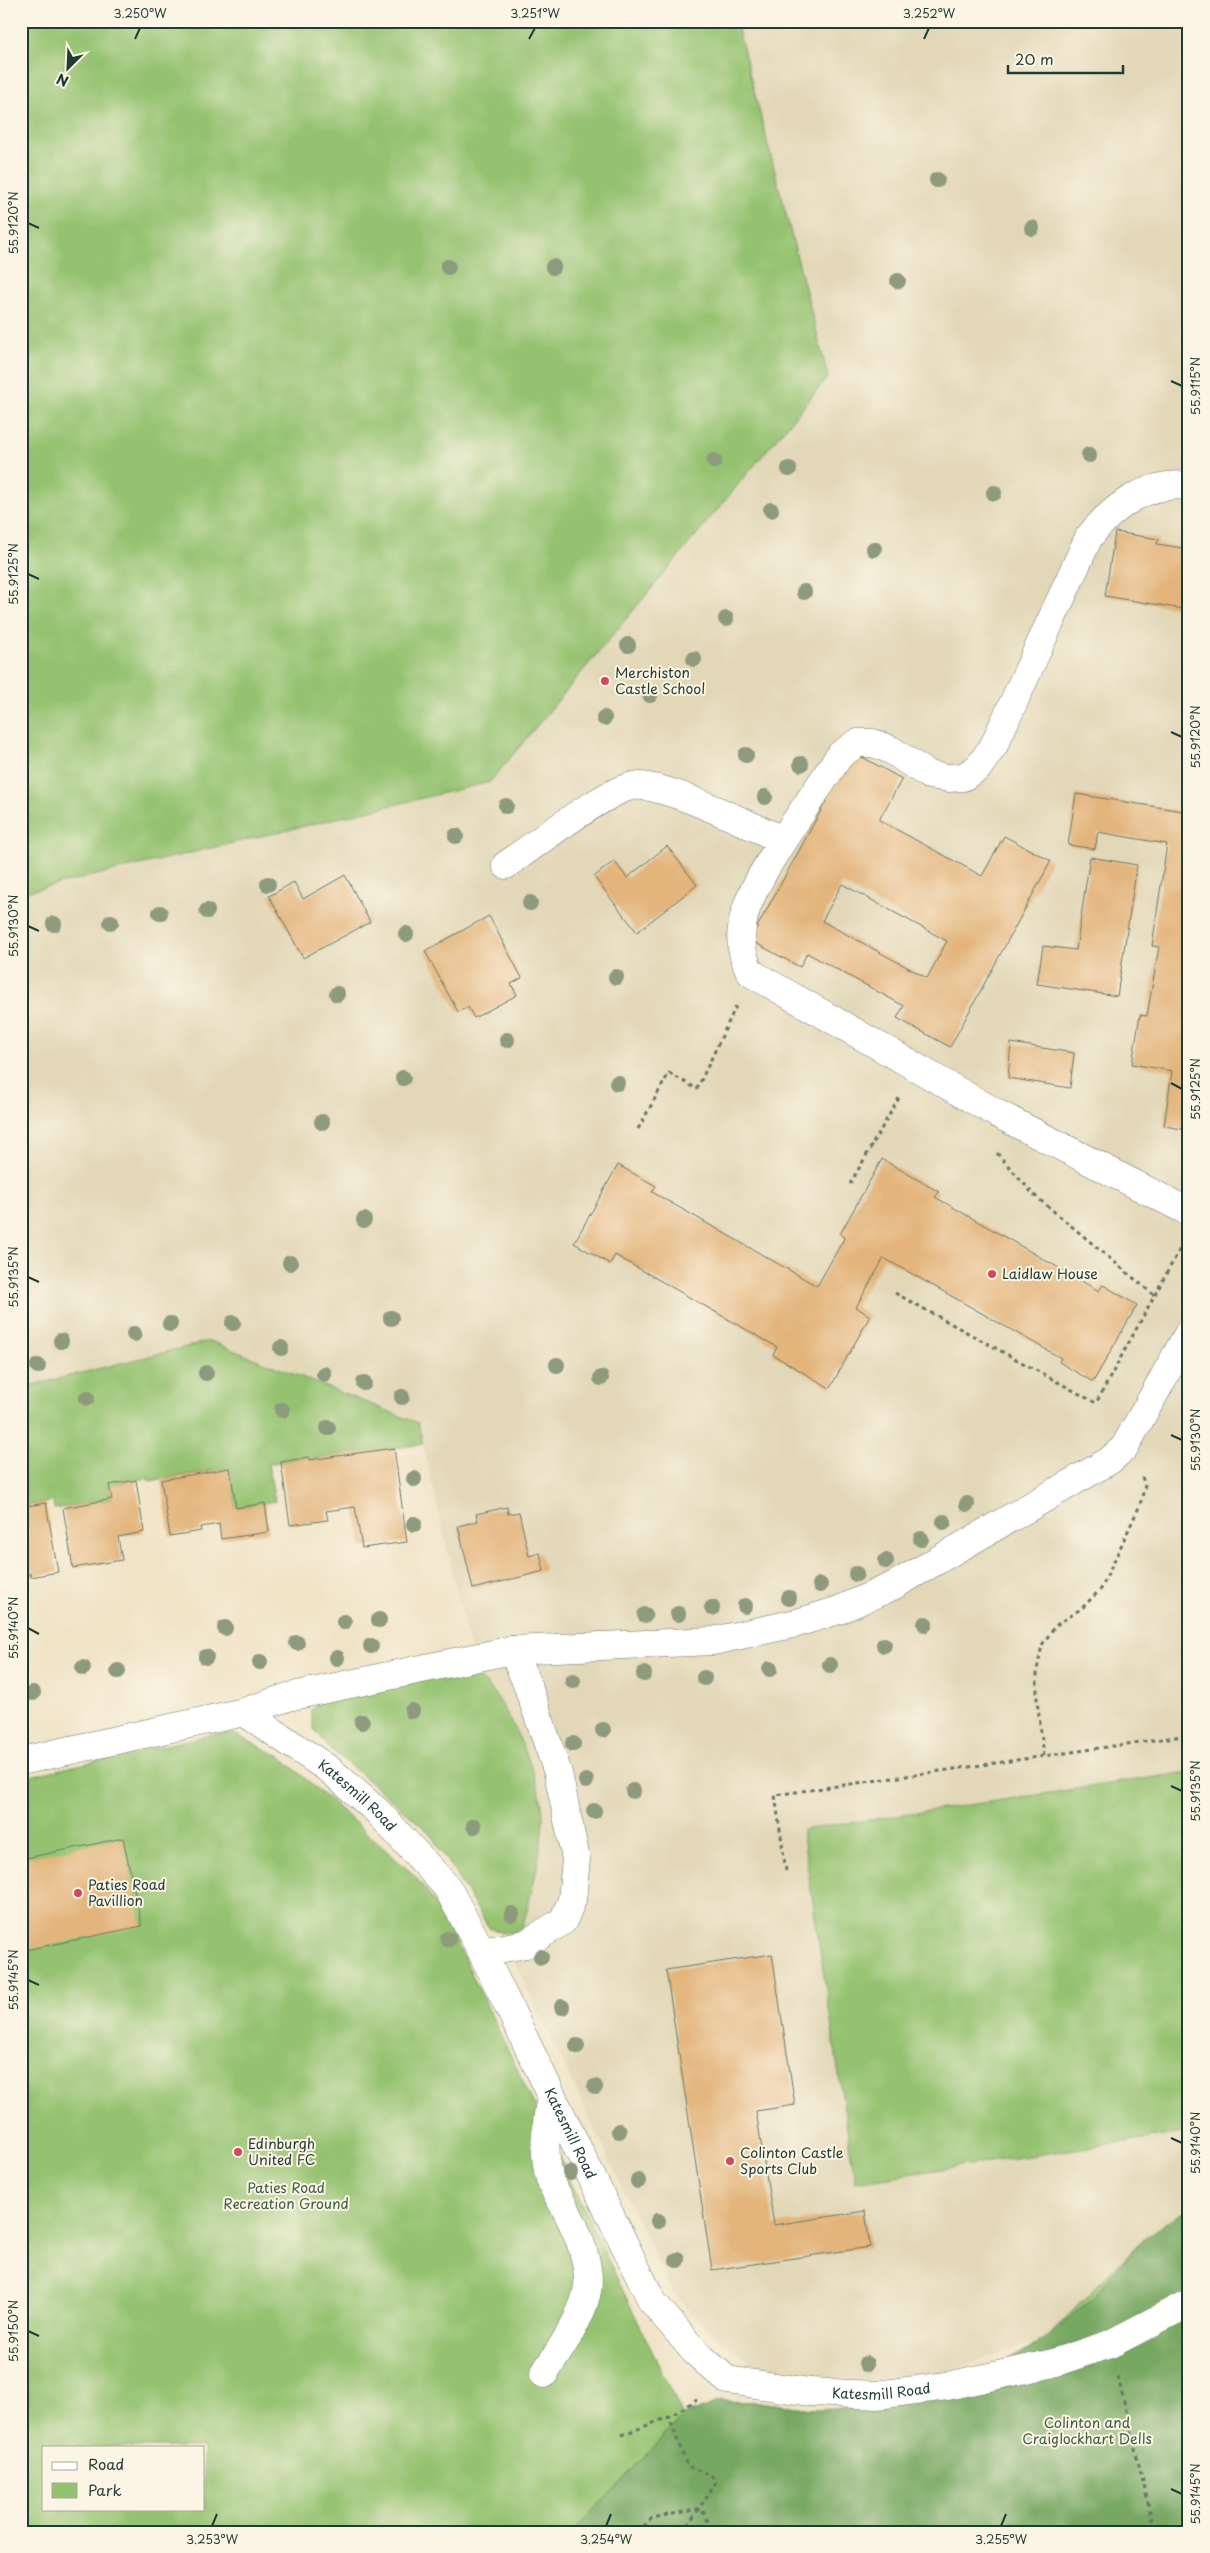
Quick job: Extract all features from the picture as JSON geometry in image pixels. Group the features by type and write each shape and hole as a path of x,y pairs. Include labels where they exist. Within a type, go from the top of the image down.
{"street":[{"path":"1189,486 1148,489 1111,512 1088,537 994,745 978,768 962,777 929,775 892,750 874,743 857,742 840,755 783,840 754,888 742,918 743,960 751,973 998,1114 1189,1212"},
{"path":"506,865 607,797 632,786 651,786 676,794 783,840"},
{"path":"21,1761 244,1712 288,1697 512,1650 713,1641 797,1623 839,1610 893,1586 974,1541 1109,1461 1124,1448 1189,1332"},
{"path":"482,1952 526,1944 563,1921 572,1900 576,1859 558,1773 526,1681 512,1650"},
{"name":"Katesmill Road","path":"244,1712 330,1770 378,1811 447,1887 482,1952 551,2096 604,2198 652,2301 695,2352 727,2380 810,2392 877,2395 947,2386 1050,2364 1110,2344 1189,2303"},
{"path":"544,2374 575,2324 585,2298 588,2279 583,2253 570,2217 551,2180 544,2150 551,2096"}],"path":[{"path":"638,1130 669,1074 697,1089 751,973"},
{"path":"850,1184 898,1099"},
{"path":"998,1114 993,1136 998,1156 1033,1194 1154,1296"},
{"path":"895,1293 1096,1403 1184,1242"},
{"path":"1044,1756 1037,1700 1037,1670 1042,1645 1056,1626 1082,1608 1101,1589 1140,1505 1145,1485 1139,1464 1124,1448"},
{"path":"786,1870 775,1795 1189,1735"},
{"path":"1110,2344 1155,2532"},
{"path":"622,2435 669,2417 687,2466 712,2475 716,2482 683,2532"},
{"path":"638,2532 652,2518 699,2509 704,2513 713,2532"}],"shaded area":[{"name":"Merchiston Castle School","path":"21,21 1189,21 1189,2207 1142,2240 1094,2296 1045,2339 935,2374 871,2380 802,2378 758,2366 718,2339 674,2296 521,1975 447,1837 478,1683 418,1423 210,1341 21,1388"}],"green space":[{"path":"21,21 736,21 828,377 490,782 21,893"},
{"path":"210,1341 418,1423 423,1444 309,1460 309,1457 268,1464 275,1501 236,1508 229,1468 149,1481 148,1478 109,1485 112,1499 54,1509 53,1501 21,1507 21,1388"},
{"path":"456,1670 484,1682 503,1707 523,1745 542,1803 541,1845 530,1899 523,1926 511,1932 489,1928 429,1832 328,1747 314,1729 310,1711 323,1698"},
{"name":"Paties Road Recreation Ground","path":"214,1734 234,1734 281,1757 414,1875 429,1894 453,1935 683,2416 720,2401 759,2402 812,2409 878,2406 950,2395 1045,2339 1142,2240 1189,2207 1189,2532 21,2532 21,1778"},
{"path":"1189,1772 1189,2132 855,2182 802,1830"},
{"name":"Colinton and Craiglockhart Dells","path":"1189,2207 1189,2532 573,2532 683,2416 720,2401 759,2402 812,2409 878,2406 950,2395 1045,2339 1094,2296 1142,2240"}],"building":[{"path":"1115,532 1159,539 1157,544 1189,549 1189,610 1105,596"},
{"path":"853,752 902,779 879,820 982,876 1004,836 1051,861 950,1047 897,1018 904,1006 807,953 800,967 750,940","holes":["842,884 947,941 927,978 822,921"]},
{"path":"1076,794 1189,812 1189,1130 1164,1126 1172,1071 1132,1064 1140,1015 1147,1016 1159,947 1152,946 1167,844 1098,832 1095,849 1068,845"},
{"path":"667,846 697,885 637,932 594,877 614,861 627,878"},
{"path":"1090,857 1137,865 1117,996 1037,984 1043,946 1076,950"},
{"path":"345,875 370,922 303,958 269,896 294,882 303,899"},
{"path":"489,916 522,978 511,984 517,995 474,1018 468,1007 458,1012 425,951"},
{"path":"1011,1043 1074,1053 1070,1088 1008,1078"},
{"name":"Laidlaw House","path":"882,1159 939,1192 935,1197 1099,1291 1103,1285 1137,1305 1093,1382 1059,1362 1061,1358 884,1258 856,1307 870,1316 830,1388 773,1355 777,1347 615,1255 610,1264 574,1243 618,1165 656,1186 652,1192 817,1286 845,1237 840,1234"},
{"path":"394,1448 407,1542 362,1548 355,1507 326,1511 328,1520 290,1525 281,1462 309,1457 309,1460"},
{"path":"230,1468 236,1508 265,1503 269,1532 221,1539 219,1524 200,1527 201,1531 170,1536 161,1480"},
{"path":"136,1480 144,1532 118,1537 122,1560 73,1568 63,1508 112,1499 109,1485"},
{"path":"46,1503 58,1572 31,1577 31,1574 21,1575 21,1507"},
{"path":"507,1507 508,1514 519,1512 529,1556 540,1553 544,1571 473,1589 458,1526 478,1521 476,1514"},
{"name":"Paties Road Pavillion","path":"123,1838 142,1926 21,1951 21,1859"},
{"name":"Colinton Castle Sports Club","path":"772,1954 795,2105 756,2111 774,2225 865,2211 870,2247 712,2270 666,1970"}],"place":[{"name":"Merchiston Castle School","path":"605,681"},
{"name":"Laidlaw House","path":"992,1274"},
{"name":"Paties Road Pavillion","path":"78,1893"},
{"name":"Edinburgh United FC","path":"238,2152"},
{"name":"Colinton Castle Sports Club","path":"730,2161"}]}
